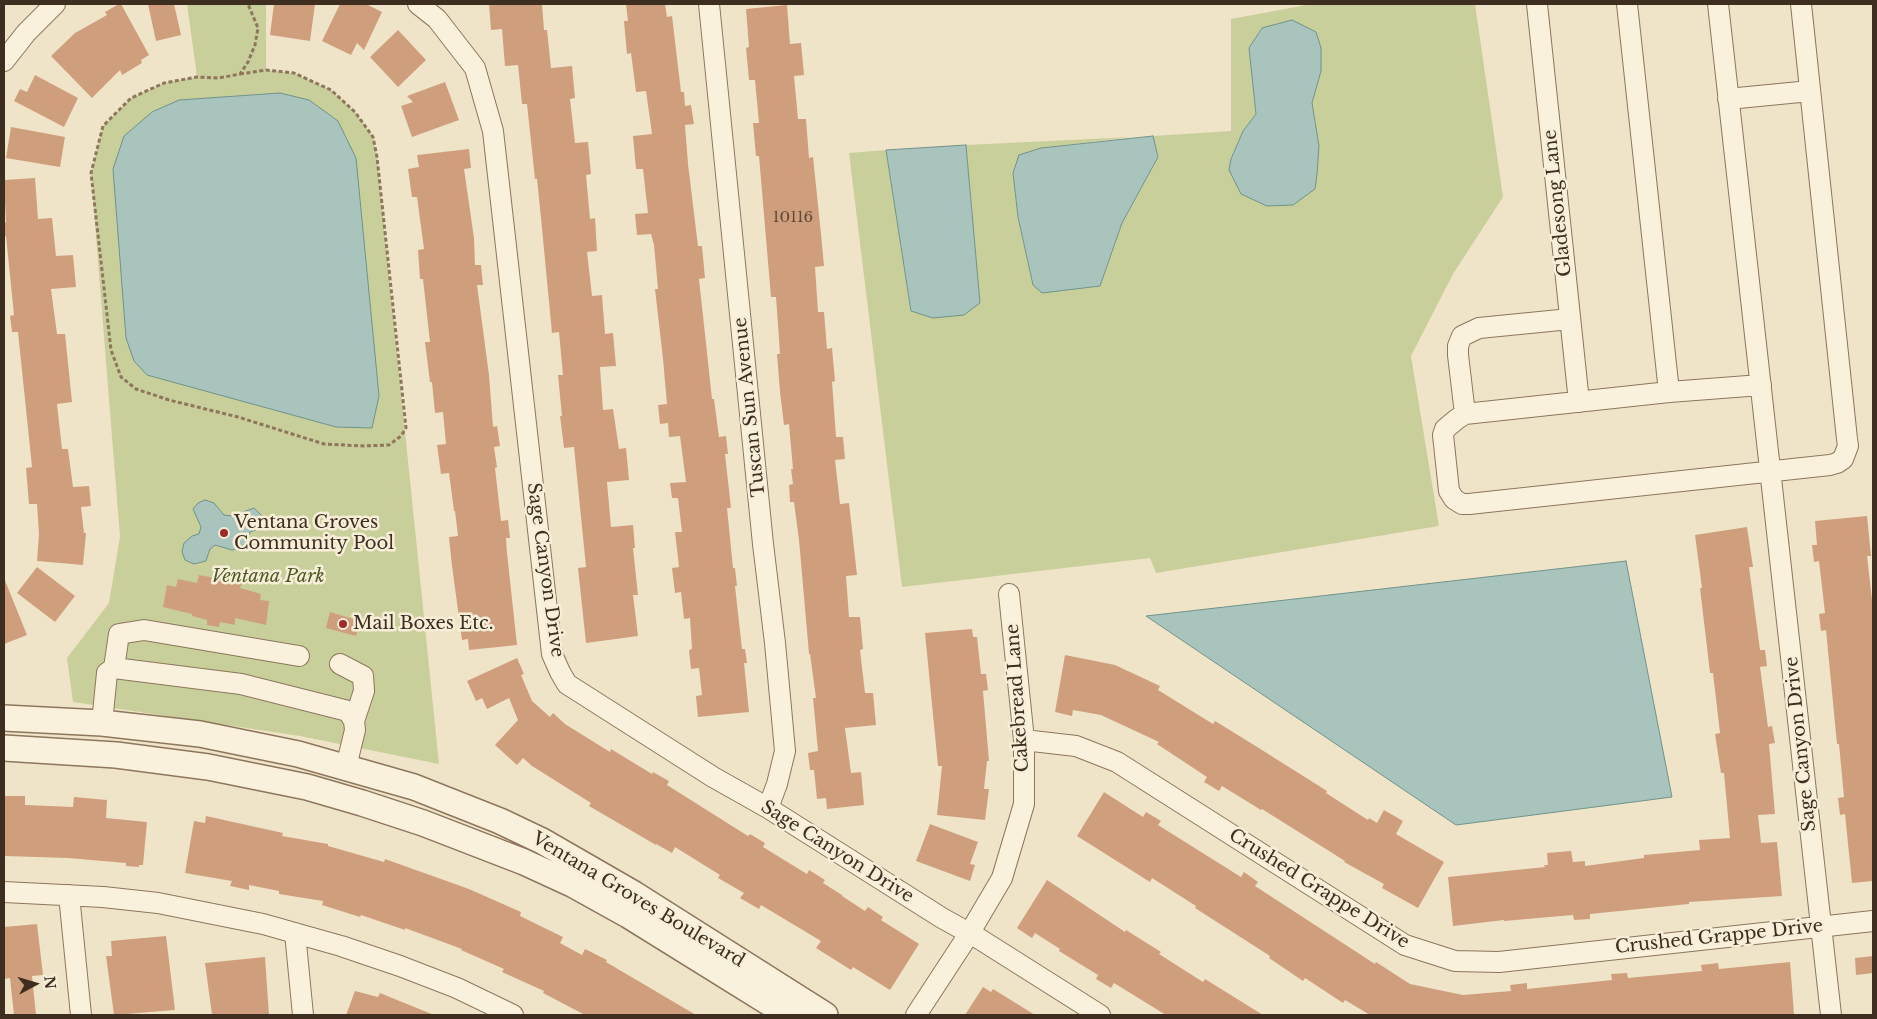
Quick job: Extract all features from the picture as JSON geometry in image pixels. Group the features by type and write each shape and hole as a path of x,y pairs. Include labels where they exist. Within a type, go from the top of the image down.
{"street":[{"path":"4,61 26,33 55,4"},
{"name":"Sage Canyon Drive","path":"418,4 437,19 475,68 493,131 552,654 567,684 713,777 768,808 1100,1015"},
{"name":"Tuscan Sun Avenue","path":"709,4 785,751 777,784 768,808"},
{"name":"Gladesong Lane","path":"1537,4 1579,402"},
{"path":"1627,4 1669,392"},
{"name":"Sage Canyon Drive","path":"1718,4 1832,1015"},
{"path":"1761,385 1669,392 1465,414 1457,418 1446,429 1442,441 1450,491 1454,499 1462,504 1770,472 1837,463 1843,459 1848,446 1801,4"},
{"path":"1728,99 1810,91"},
{"path":"1465,414 1458,355 1458,346 1462,336 1479,328 1570,319"},
{"name":"Cakebread Lane","path":"916,1015 1002,878 1024,804 1024,740 1009,594"},
{"path":"114,668 119,634 144,630 299,656"},
{"path":"340,664 363,676 364,691 354,722"},
{"path":"36,750 76,742 91,734 102,722 107,673 114,668 241,684 348,711 354,722 355,730 346,767 346,798"},
{"name":"Ventana Groves Boulevard","path":"4,718 102,722 200,734 298,754 414,787 542,841 634,894 825,1015"},
{"name":"Crushed Grappe Drive","path":"1024,740 1076,746 1117,762 1405,945 1455,961 1499,962 1873,921"},
{"name":"Ventana Groves Boulevard","path":"4,748 116,755 208,767 264,778 346,798 475,842 574,885 628,915 789,1015"},
{"path":"4,892 69,895 158,903 209,912 341,946 457,988 513,1015"},
{"path":"69,895 81,1015"},
{"path":"295,933 304,1015"}],"path":[{"path":"240,74 266,70 294,73 331,90 355,112 372,137 377,157 406,428 401,436 389,444 363,446 324,444 238,417 169,400 136,389 121,377 110,350 91,173 103,126 131,98 164,83 197,77 220,78 240,74 255,46 258,28 248,4"}],"green space":[{"name":"Ventana Park","path":"187,4 266,4 266,70 294,73 331,90 355,112 373,137 377,157 439,764 300,736 73,702 67,658 109,603 120,537 91,173 103,126 131,98 164,83 197,77"},
{"path":"1312,4 1475,4 1503,197 1453,274 1411,356 1439,526 1156,573 1150,558 902,587 849,153 886,150 911,311 980,303 966,145 1132,137 1041,148 1013,173 1018,217 1033,285 1100,286 1122,223 1158,157 1153,136 1231,131 1231,19","holes":["1292,20 1321,71 1312,103 1319,146 1231,158 1243,131 1256,114 1249,48 1262,29"]}],"water":[{"path":"1292,20 1316,32 1321,48 1321,71 1312,103 1319,146 1315,189 1293,205 1267,206 1241,194 1229,170 1231,159 1243,131 1256,114 1249,48 1262,28"},
{"path":"280,93 309,100 338,121 356,158 379,396 372,428 336,427 147,375 134,361 126,338 113,169 124,136 152,112 179,100"},
{"path":"1153,136 1158,157 1122,223 1100,286 1042,293 1033,285 1018,217 1013,173 1019,155 1041,148"},
{"path":"966,145 980,303 964,315 933,318 911,311 886,150"},
{"name":"Ventana Groves Community Pool","path":"205,500 214,503 224,515 232,516 254,508 264,518 261,528 250,532 246,543 239,548 232,550 215,545 210,549 206,561 194,564 185,560 182,552 184,543 192,536 199,534 201,527 193,509 198,503"},
{"path":"1626,561 1672,797 1456,825 1146,616"}],"building":[{"path":"121,4 149,55 141,60 142,63 122,75 120,70 92,98 51,56 75,33 107,15 105,12"},
{"path":"148,4 174,4 181,35 156,41"},
{"path":"274,4 315,4 310,41 270,35"},
{"path":"340,4 366,4 382,12 364,50 357,43 351,55 322,41"},
{"path":"489,4 542,4 544,30 547,30 551,68 572,66 575,98 570,99 575,143 588,142 591,174 586,175 590,219 595,218 597,251 587,252 592,296 602,295 605,334 613,333 616,366 600,367 603,410 613,409 619,449 626,448 629,480 607,482 611,527 633,525 635,548 633,548 638,595 633,595 638,636 586,643 578,568 586,567 574,447 564,448 558,375 563,375 559,332 552,333 537,179 535,179 527,104 522,104 518,65 505,66 502,29 491,30"},
{"path":"626,4 665,4 667,17 672,16 681,92 684,92 685,106 691,105 694,124 685,125 688,164 698,246 702,246 705,278 699,279 712,399 714,399 719,437 726,436 728,454 725,454 731,508 727,508 733,568 735,568 737,586 735,586 742,649 745,649 747,663 744,663 749,712 698,717 696,696 702,695 699,668 691,669 689,650 692,649 690,618 684,619 681,592 675,593 672,568 679,567 675,532 682,532 678,498 672,498 670,483 686,482 680,436 669,437 668,423 660,424 658,405 667,404 655,289 658,289 654,245 651,234 637,235 635,214 648,213 643,169 636,169 633,136 652,134 646,91 636,92 631,53 627,54 624,21 628,21"},
{"path":"787,5 790,44 801,43 804,75 794,76 798,119 806,119 809,158 813,157 821,234 824,266 815,267 818,312 824,312 827,349 832,348 835,381 832,382 836,437 843,437 845,459 835,460 840,504 849,503 857,575 846,576 849,617 860,617 863,649 860,650 865,693 873,693 876,725 845,728 851,773 861,772 864,805 827,809 826,798 817,799 814,770 810,770 808,753 818,751 813,698 816,698 809,654 794,502 790,502 789,485 793,484 791,469 793,469 789,424 784,425 780,392 777,354 780,354 776,297 771,297 759,156 756,156 753,123 759,123 755,80 749,80 746,48 749,47 746,9"},
{"path":"398,30 426,60 398,87 370,57"},
{"path":"35,75 78,98 64,127 14,101 20,89 27,92"},
{"path":"445,82 459,120 412,137 401,106 413,102 407,96"},
{"path":"11,127 65,137 60,167 6,158"},
{"path":"469,149 471,168 464,169 474,238 475,265 481,265 483,285 477,285 489,375 493,427 497,426 500,446 494,447 497,467 495,468 501,521 508,520 510,538 506,538 507,553 517,645 469,650 468,639 462,640 452,566 449,537 458,536 449,473 441,474 437,445 446,444 443,412 435,413 432,382 430,382 425,342 430,342 423,279 420,279 418,250 424,249 417,197 412,197 408,169 419,167 417,155"},
{"path":"35,178 38,219 52,218 56,256 73,255 76,287 51,289 57,334 65,334 72,402 57,404 62,449 68,449 73,487 89,486 91,506 81,507 84,533 86,533 83,565 37,561 39,534 37,504 29,504 26,468 32,467 18,332 12,332 10,316 14,315 6,236 4,237 4,223 6,222 4,180"},
{"path":"1867,516 1871,556 1867,556 1873,609 1873,881 1852,883 1845,814 1840,815 1838,798 1844,797 1826,630 1821,631 1819,614 1825,613 1819,561 1814,562 1812,545 1817,545 1815,521"},
{"path":"1747,527 1753,567 1749,567 1760,650 1765,650 1767,666 1760,667 1768,727 1772,726 1775,743 1769,744 1775,814 1758,815 1761,843 1777,842 1782,896 1689,902 1689,904 1590,914 1590,919 1574,920 1573,915 1453,926 1448,877 1545,867 1544,865 1548,865 1547,853 1571,851 1573,862 1585,861 1585,866 1644,858 1644,855 1700,850 1699,840 1730,838 1724,773 1721,773 1715,734 1720,733 1713,673 1710,673 1695,535"},
{"path":"37,567 75,596 55,622 17,593"},
{"path":"199,575 242,583 240,588 261,594 260,600 269,601 266,625 235,618 235,625 220,622 219,627 207,625 207,620 192,616 192,614 163,607 167,585 176,587 178,579 197,583"},
{"path":"4,578 27,635 4,644"},
{"name":"Mail Boxes Etc.","path":"330,612 360,621 356,636 326,628"},
{"path":"972,629 973,637 977,637 981,674 986,674 988,690 983,691 989,761 987,761 984,789 989,789 985,820 937,815 942,766 938,766 925,633"},
{"path":"1065,655 1115,665 1160,686 1158,690 1213,724 1215,721 1254,745 1327,791 1326,793 1368,820 1369,818 1377,823 1384,810 1403,821 1396,834 1444,862 1418,908 1382,888 1384,884 1344,862 1262,809 1222,786 1219,791 1204,782 1207,777 1157,744 1159,742 1101,715 1073,710 1072,716 1055,712"},
{"path":"517,658 524,674 521,675 532,701 550,717 553,713 565,724 610,752 611,749 652,774 653,772 669,781 667,785 748,836 750,834 765,843 763,847 807,874 809,870 825,880 823,883 865,911 868,907 883,917 881,920 919,944 890,990 853,967 851,970 816,948 821,941 761,905 759,909 740,898 744,893 718,878 720,875 675,847 672,853 589,806 591,803 532,766 523,758 517,765 495,745 518,720 509,698 487,709 482,698 476,701 467,681"},
{"path":"1104,792 1143,817 1146,812 1161,821 1158,825 1241,877 1244,872 1258,882 1255,886 1375,964 1376,962 1410,984 1463,995 1511,991 1510,985 1527,983 1527,989 1612,980 1611,974 1627,973 1628,978 1702,971 1701,965 1718,963 1719,969 1790,962 1794,1014 1370,1015 1345,1000 1343,1003 1305,978 1303,981 1269,958 1270,956 1195,908 1196,906 1152,878 1150,882 1077,836"},
{"path":"4,796 25,796 25,805 73,807 74,797 107,800 106,818 147,822 143,865 139,865 139,867 126,866 126,863 68,858 4,856"},
{"path":"206,816 283,833 282,836 328,844 328,846 384,862 385,859 469,889 521,912 520,916 563,937 560,943 582,955 585,949 607,960 606,962 696,1015 585,1015 543,993 544,991 502,972 504,969 462,949 405,928 405,930 361,915 360,917 322,905 323,901 279,894 279,891 249,885 249,890 230,886 232,881 185,873 194,821 205,823"},
{"path":"930,824 978,842 970,864 975,865 970,881 916,861"},
{"path":"1047,880 1125,932 1126,930 1161,952 1159,954 1203,982 1205,979 1263,1015 1166,1015 1114,983 1111,988 1096,979 1098,975 1059,951 1060,949 1035,933 1032,938 1017,928"},
{"path":"37,924 43,975 32,976 36,1015 14,1015 10,978 4,979 4,927"},
{"path":"166,936 175,1010 114,1015 106,956 112,956 111,941"},
{"path":"1873,956 1873,973 1856,975 1855,958"},
{"path":"265,957 269,1015 212,1015 205,963"},
{"path":"983,987 991,992 993,989 1035,1015 965,1015"},
{"path":"355,991 378,997 380,993 434,1015 346,1015"}],"place":[{"name":"Ventana Groves Community Pool","path":"224,533"},
{"name":"Mail Boxes Etc.","path":"343,624"}]}
